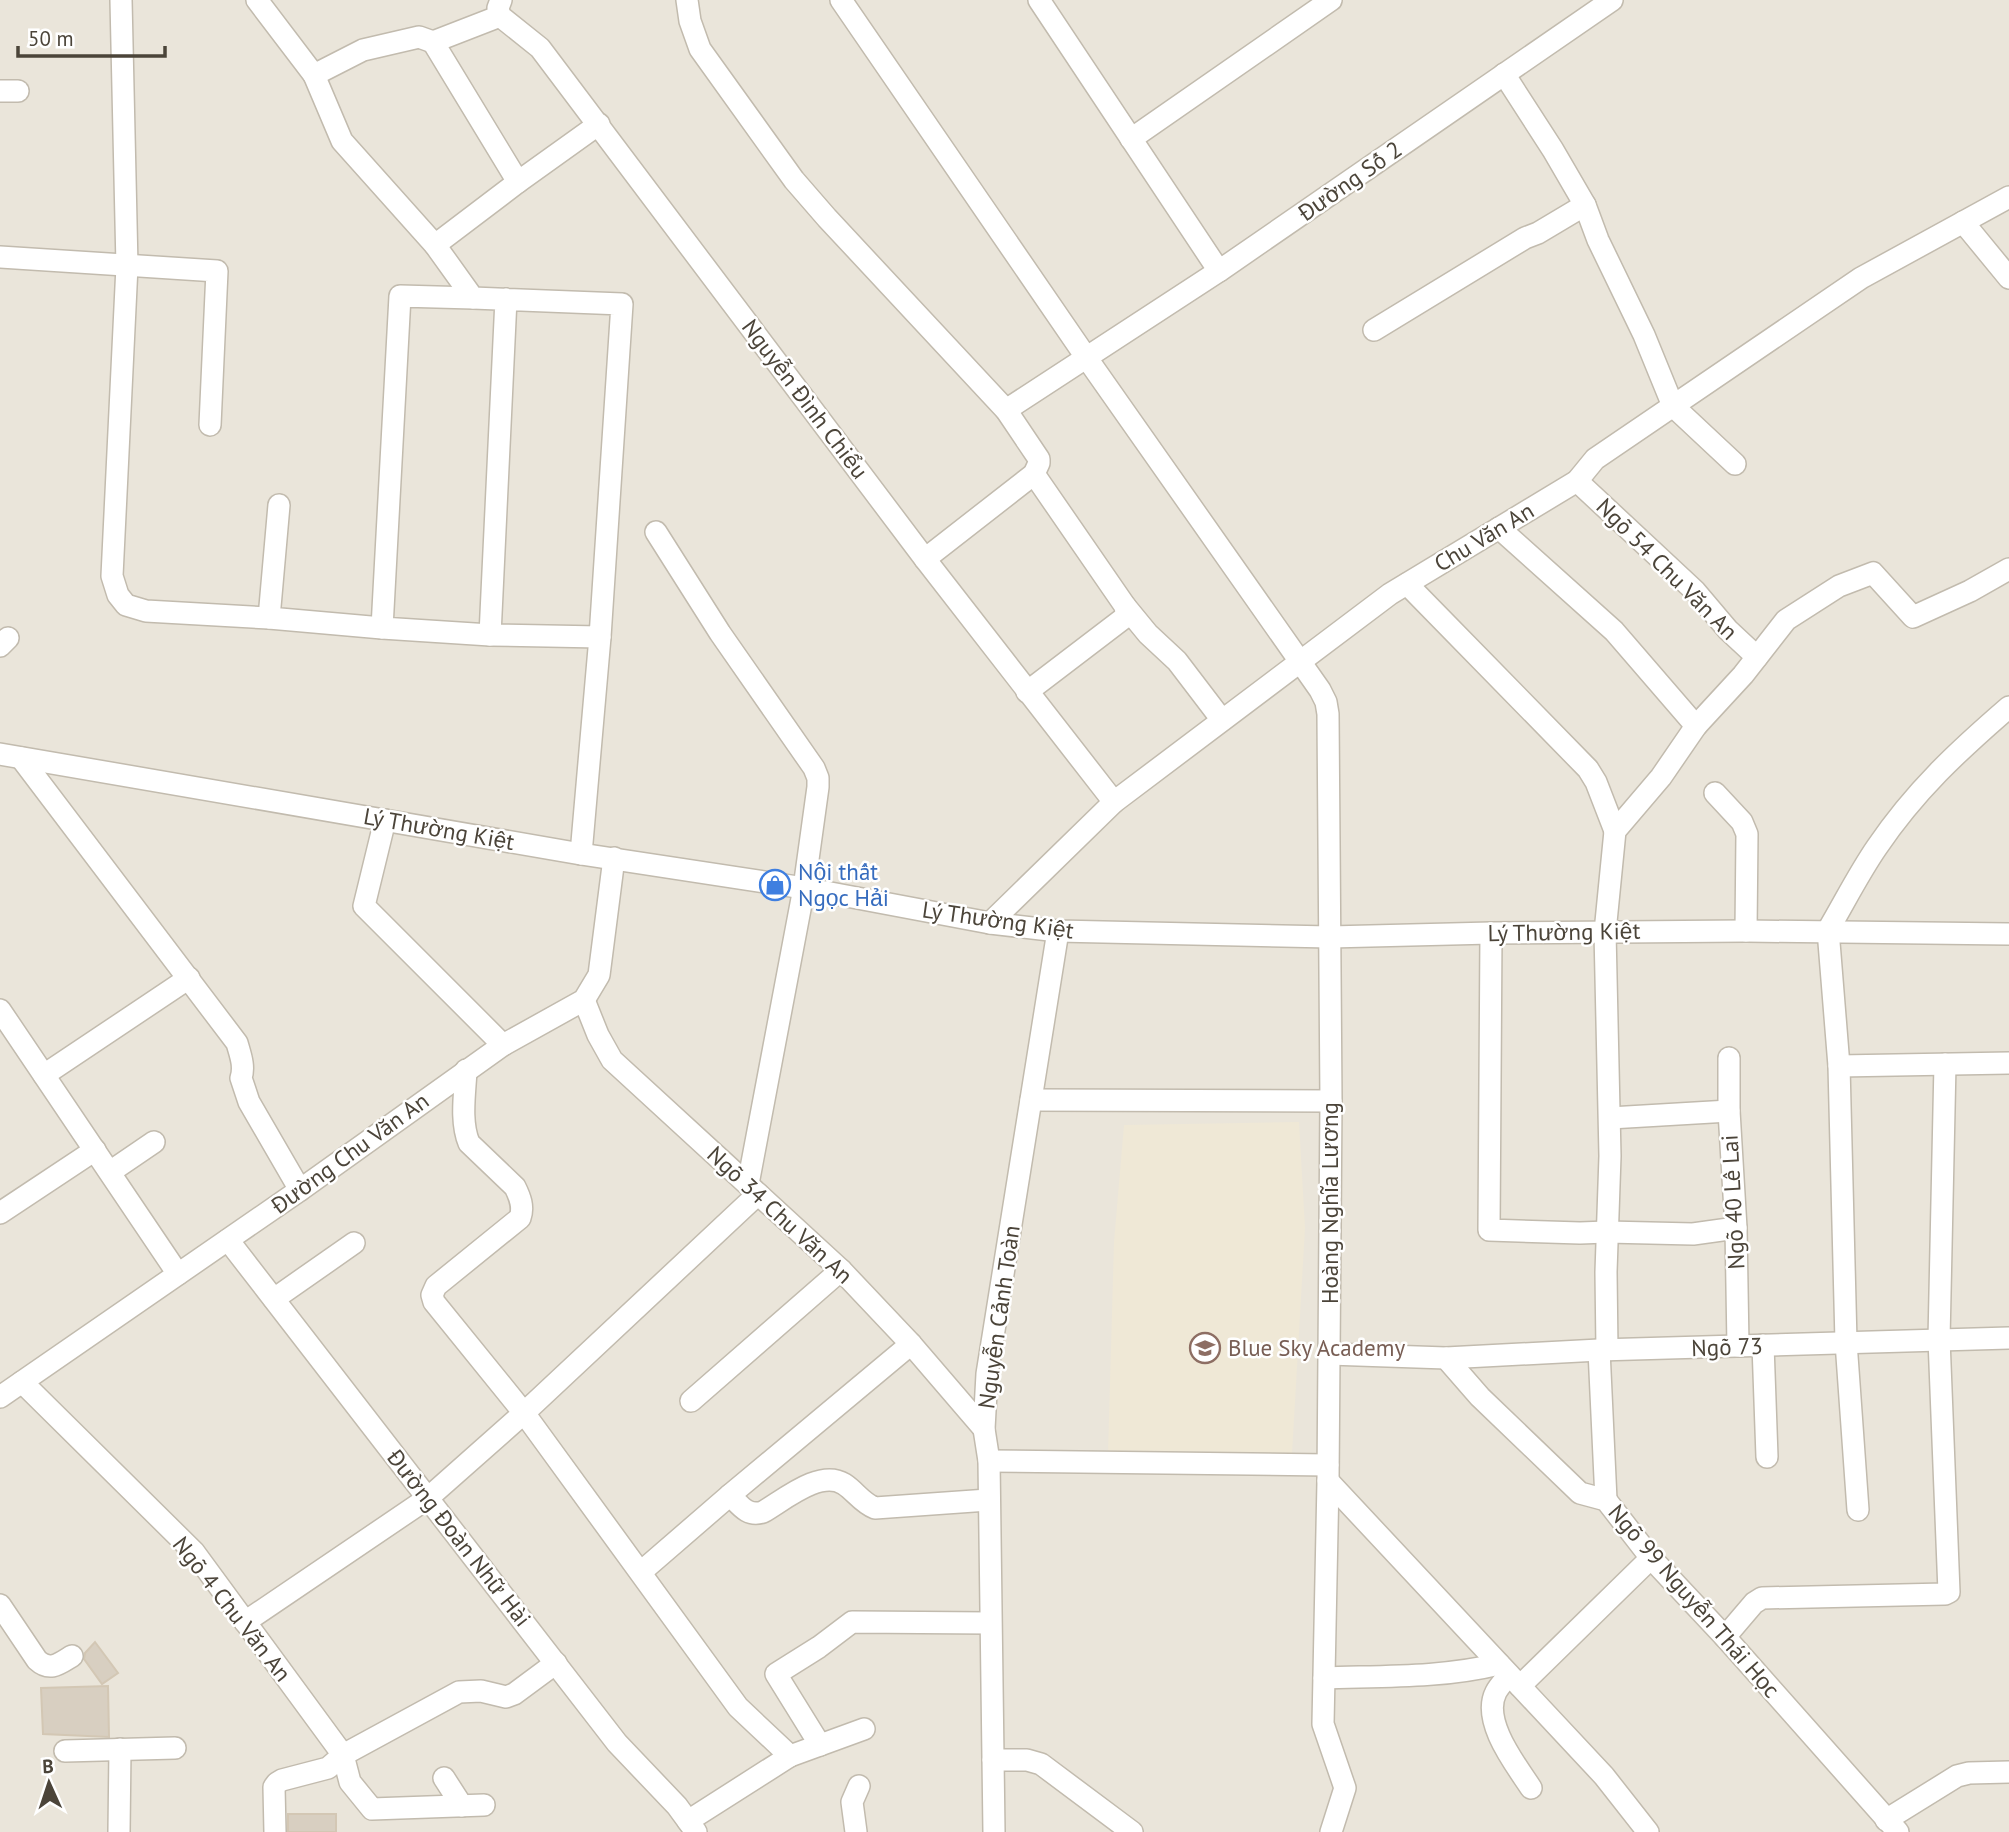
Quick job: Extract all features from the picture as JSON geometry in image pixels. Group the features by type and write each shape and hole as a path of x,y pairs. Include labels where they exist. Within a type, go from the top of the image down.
{"street":[{"path":"121,0 127,266 112,576 118,595 126,604 146,611 490,635 600,637"},
{"path":"257,0 314,75 342,141 435,245 473,298"},
{"path":"687,0 690,22 700,49 794,180 1006,410 1039,459 1034,474 925,559"},
{"name":"Hoàng Nghĩa Lương","path":"841,0 1326,702 1331,1101 1323,1724 1345,1788 1331,1832"},
{"path":"1039,0 1219,271"},
{"path":"1131,139 1331,0"},
{"name":"Đường Số 2","path":"1006,410 1219,271 1612,0"},
{"path":"433,42 500,8"},
{"name":"Nguyễn Đình Chiểu","path":"500,8 540,48 925,559 1114,802"},
{"path":"314,75 363,50 419,37 433,42 518,182"},
{"path":"1504,74 1585,205 1598,240 1644,335 1673,406 1735,464"},
{"path":"435,245 598,124"},
{"name":"Chu Văn An","path":"990,923 1114,802 1390,594 1577,481 1595,459 1861,278 2009,197"},
{"path":"1374,330 1525,238 1585,205"},
{"path":"1964,222 2009,278"},
{"path":"0,257 217,271 210,425"},
{"path":"382,628 400,296 622,304 600,637 581,853"},
{"path":"490,635 506,299"},
{"path":"1034,474 1125,606 1148,634 1177,661 1222,720"},
{"name":"Ngõ 54 Chu Văn An","path":"1577,481 1695,591 1757,657"},
{"path":"269,618 279,505"},
{"path":"1499,528 1614,631 1696,726"},
{"path":"245,1622 428,1498 524,1413 753,1189 804,888 818,778 814,768 720,633 656,532"},
{"path":"1615,831 1661,777 1696,726 1786,620 1839,586 1873,573 1913,617 1970,591 2009,569"},
{"path":"1407,584 1588,769 1596,782 1615,831 1605,932 1610,1118 1603,1350 1606,1500"},
{"path":"1027,692 1124,618 1125,606"},
{"path":"1858,1510 1846,1342 1839,1066 1828,930 1875,849 1897,818 1945,764 2009,707"},
{"path":"10,756 189,978 237,1043 242,1061 241,1078 249,1101 300,1190"},
{"name":"Lý Thường Kiệt","path":"10,756 804,888 990,923 1058,931 1330,937 1828,930 2009,934"},
{"path":"1715,793 1742,822 1747,834 1746,931"},
{"path":"385,820 364,906 503,1045"},
{"path":"584,1000 598,975 614,858"},
{"name":"Nguyễn Cảnh Toàn","path":"994,1832 989,1461 984,1429 987,1374 1058,931"},
{"path":"1491,933 1489,1230 1693,1234 1736,1228"},
{"path":"44,1075 189,978"},
{"name":"Đường Chu Văn An","path":"0,1397 300,1190 466,1070 503,1045 584,1000"},
{"name":"Ngõ 34 Chu Văn An","path":"584,1000 598,1035 612,1060 842,1270 911,1344 984,1429"},
{"path":"0,1010 178,1274"},
{"name":"Ngõ 40 Lê Lai","path":"1729,1058 1738,1346"},
{"path":"1839,1066 2009,1063"},
{"path":"1726,1637 1757,1600 1767,1597 1949,1592 1939,1339 1945,1064"},
{"path":"466,1070 464,1125 469,1143 514,1187 522,1212 520,1218 436,1286 433,1299 524,1413 738,1706 790,1756"},
{"path":"1031,1100 1331,1101"},
{"path":"1610,1118 1729,1111"},
{"path":"110,1172 154,1142"},
{"path":"0,1213 95,1150"},
{"name":"Đường Đoàn Nhữ Hài","path":"228,1240 617,1743 677,1806 692,1827"},
{"path":"274,1299 354,1243"},
{"path":"691,1401 842,1270"},
{"name":"Ngõ 73","path":"1329,1354 1446,1359 1603,1350 2009,1338"},
{"path":"641,1572 730,1494 911,1344"},
{"path":"1763,1345 1767,1457"},
{"name":"Ngõ 99 Nguyễn Thái Học","path":"1446,1359 1480,1397 1580,1493 1606,1500 1651,1558 1726,1637 1892,1826"},
{"name":"Ngõ 4 Chu Văn An","path":"22,1382 194,1552 343,1755 350,1782 372,1809 462,1805"},
{"path":"989,1461 1328,1473 1509,1675 1604,1776 1648,1832"},
{"path":"730,1494 747,1513 755,1514 820,1480 834,1480 843,1484 875,1508 988,1500"},
{"path":"1531,1788 1503,1746 1491,1713 1496,1692 1509,1675 1651,1558"},
{"path":"0,1605 43,1666 55,1667 72,1656"},
{"path":"821,1745 776,1674 852,1622 990,1623"},
{"path":"275,1832 274,1787 277,1783 290,1776 328,1768 343,1755 459,1692 481,1691 506,1697 514,1695 556,1663"},
{"path":"1324,1678 1470,1671 1509,1675"},
{"path":"692,1827 790,1756 864,1729"},
{"path":"65,1751 175,1748"},
{"path":"119,1832 120,1749"},
{"path":"993,1760 1027,1760 1041,1764 1132,1832"},
{"path":"1892,1826 1956,1776 2009,1772"},
{"path":"444,1778 462,1805 484,1805"},
{"path":"856,1832 852,1802 859,1786"}],"shaded area":[{"path":"0,0 2009,0 2009,1832 0,1832"},
{"name":"Blue Sky Academy","path":"1299,1122 1305,1228 1292,1454 1108,1454 1114,1242 1124,1125"}],"building":[{"path":"95,1642 118,1673 102,1684 84,1659 85,1653"},
{"path":"108,1686 109,1737 43,1734 41,1688"},
{"path":"288,1814 336,1814 336,1832 288,1832"}],"place":[{"name":"Nội thất Ngọc Hải","path":"775,885"},
{"name":"Blue Sky Academy","path":"1205,1348"}]}
